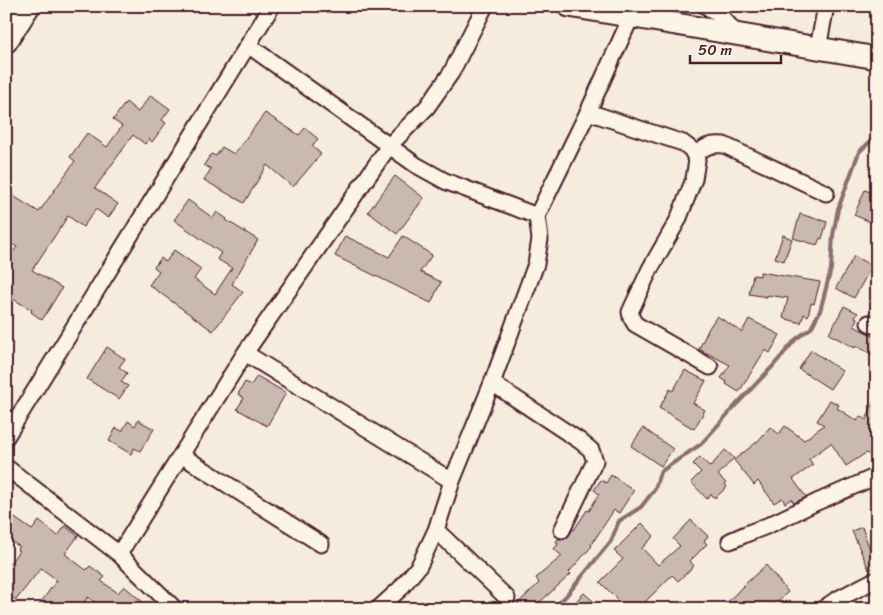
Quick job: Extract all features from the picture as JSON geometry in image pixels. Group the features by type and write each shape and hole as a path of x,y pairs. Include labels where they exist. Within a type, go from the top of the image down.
{"street":[{"path":"6,42 29,6"},
{"path":"6,437 272,6"},
{"path":"119,554 245,353 389,146 427,107 452,73 485,6"},
{"path":"569,6 877,58"},
{"path":"706,6 725,19 736,34"},
{"path":"818,48 826,6"},
{"path":"378,609 400,589 419,566 436,530 452,481 492,383 536,264 540,238 537,216 588,112 631,17"},
{"path":"248,45 416,165 445,181 537,216"},
{"path":"588,112 683,142 692,149 695,155 697,160 694,179 678,220 650,269 630,312 635,324 710,367"},
{"path":"695,155 704,147 712,144 724,146 826,193"},
{"path":"245,353 452,481"},
{"path":"492,383 591,450 595,461 562,530"},
{"path":"181,455 321,544"},
{"path":"6,468 119,554 175,609"},
{"path":"730,542 877,476"},
{"path":"436,530 507,598"},
{"path":"823,609 836,600 877,580"}],"building":[{"path":"151,95 170,109 162,120 166,123 152,142 149,139 145,144 133,135 95,188 118,204 108,218 96,209 83,227 68,216 32,270 62,288 42,320 31,312 32,310 6,295 6,260 17,247 6,240 6,201 10,194 39,212 75,161 70,157 87,133 107,147 122,126 113,120 126,102 138,112"},
{"path":"265,113 299,135 305,128 318,139 312,146 321,154 293,187 267,165 244,203 204,180 211,169 204,165 211,154 216,156 222,147 234,154"},
{"path":"395,176 424,198 397,234 368,212"},
{"path":"865,190 877,195 877,213 873,223 854,215"},
{"path":"188,200 213,218 217,212 226,220 258,240 232,284 243,292 213,331 149,285 159,271 154,267 161,258 166,262 174,250 201,269 194,279 215,294 232,268 217,259 221,253 174,220"},
{"path":"800,214 827,222 822,239 820,238 817,245 793,238"},
{"path":"783,235 792,239 784,261 775,258"},
{"path":"345,236 389,257 403,236 432,255 420,272 441,282 431,303 335,256"},
{"path":"854,256 872,266 854,298 836,288"},
{"path":"760,272 820,282 814,304 811,303 808,316 804,314 801,323 783,318 788,298 749,294 753,275 760,276"},
{"path":"844,306 858,313 855,317 857,318 854,326 877,338 877,357 829,334"},
{"path":"717,316 742,332 749,319 780,335 770,353 765,350 739,392 726,384 727,382 721,378 730,365 699,349"},
{"path":"107,347 125,359 119,367 127,373 121,382 128,386 119,399 87,379"},
{"path":"811,350 842,371 830,389 799,369"},
{"path":"685,370 706,381 693,403 705,410 694,429 659,408 670,389 673,391"},
{"path":"257,376 286,393 267,426 237,409 244,398 238,394 245,382 251,385"},
{"path":"877,395 877,459 866,453 846,466 831,443 809,459 813,465 793,479 806,497 794,503 791,499 785,503 782,498 774,503 758,481 754,485 734,460 758,441 770,427 779,434 785,426 804,440 824,425 817,421 830,400 839,405 837,408 857,421 860,416 866,420"},
{"path":"138,420 154,429 140,451 134,448 131,454 109,441 116,428 122,431 128,421 135,426"},
{"path":"643,428 673,449 661,466 631,446"},
{"path":"725,450 734,458 718,475 726,483 727,487 715,498 711,494 707,499 691,482 701,472 693,464 700,457 710,467"},
{"path":"611,475 634,490 619,513 614,510 592,546 569,572 571,574 540,602 546,609 512,609 539,583 536,578 562,556 554,549 558,544 556,541 567,538 574,530 599,494 594,490 601,480 606,483"},
{"path":"6,512 32,530 39,521 58,536 65,526 78,536 65,554 86,570 90,566 105,577 101,581 118,593 124,586 151,609 104,609 88,597 80,609 36,609 57,580 41,568 16,600 6,592 6,568 20,547 6,538"},
{"path":"691,520 708,536 704,541 707,544 690,561 694,566 678,581 672,575 638,609 627,609 600,582 623,559 614,551 642,523 654,536 642,548 658,565 680,546 673,539"},
{"path":"862,527 876,567 869,570 852,531"},
{"path":"766,565 788,592 766,609 721,609 743,586"},
{"path":"584,593 593,601 588,607 589,609 568,609"}],"waterway":[{"path":"553,609 611,541 619,521 641,507 655,489 660,472 701,444 796,339 811,328 820,311 831,269 833,235 838,209 859,152 877,135"}]}
